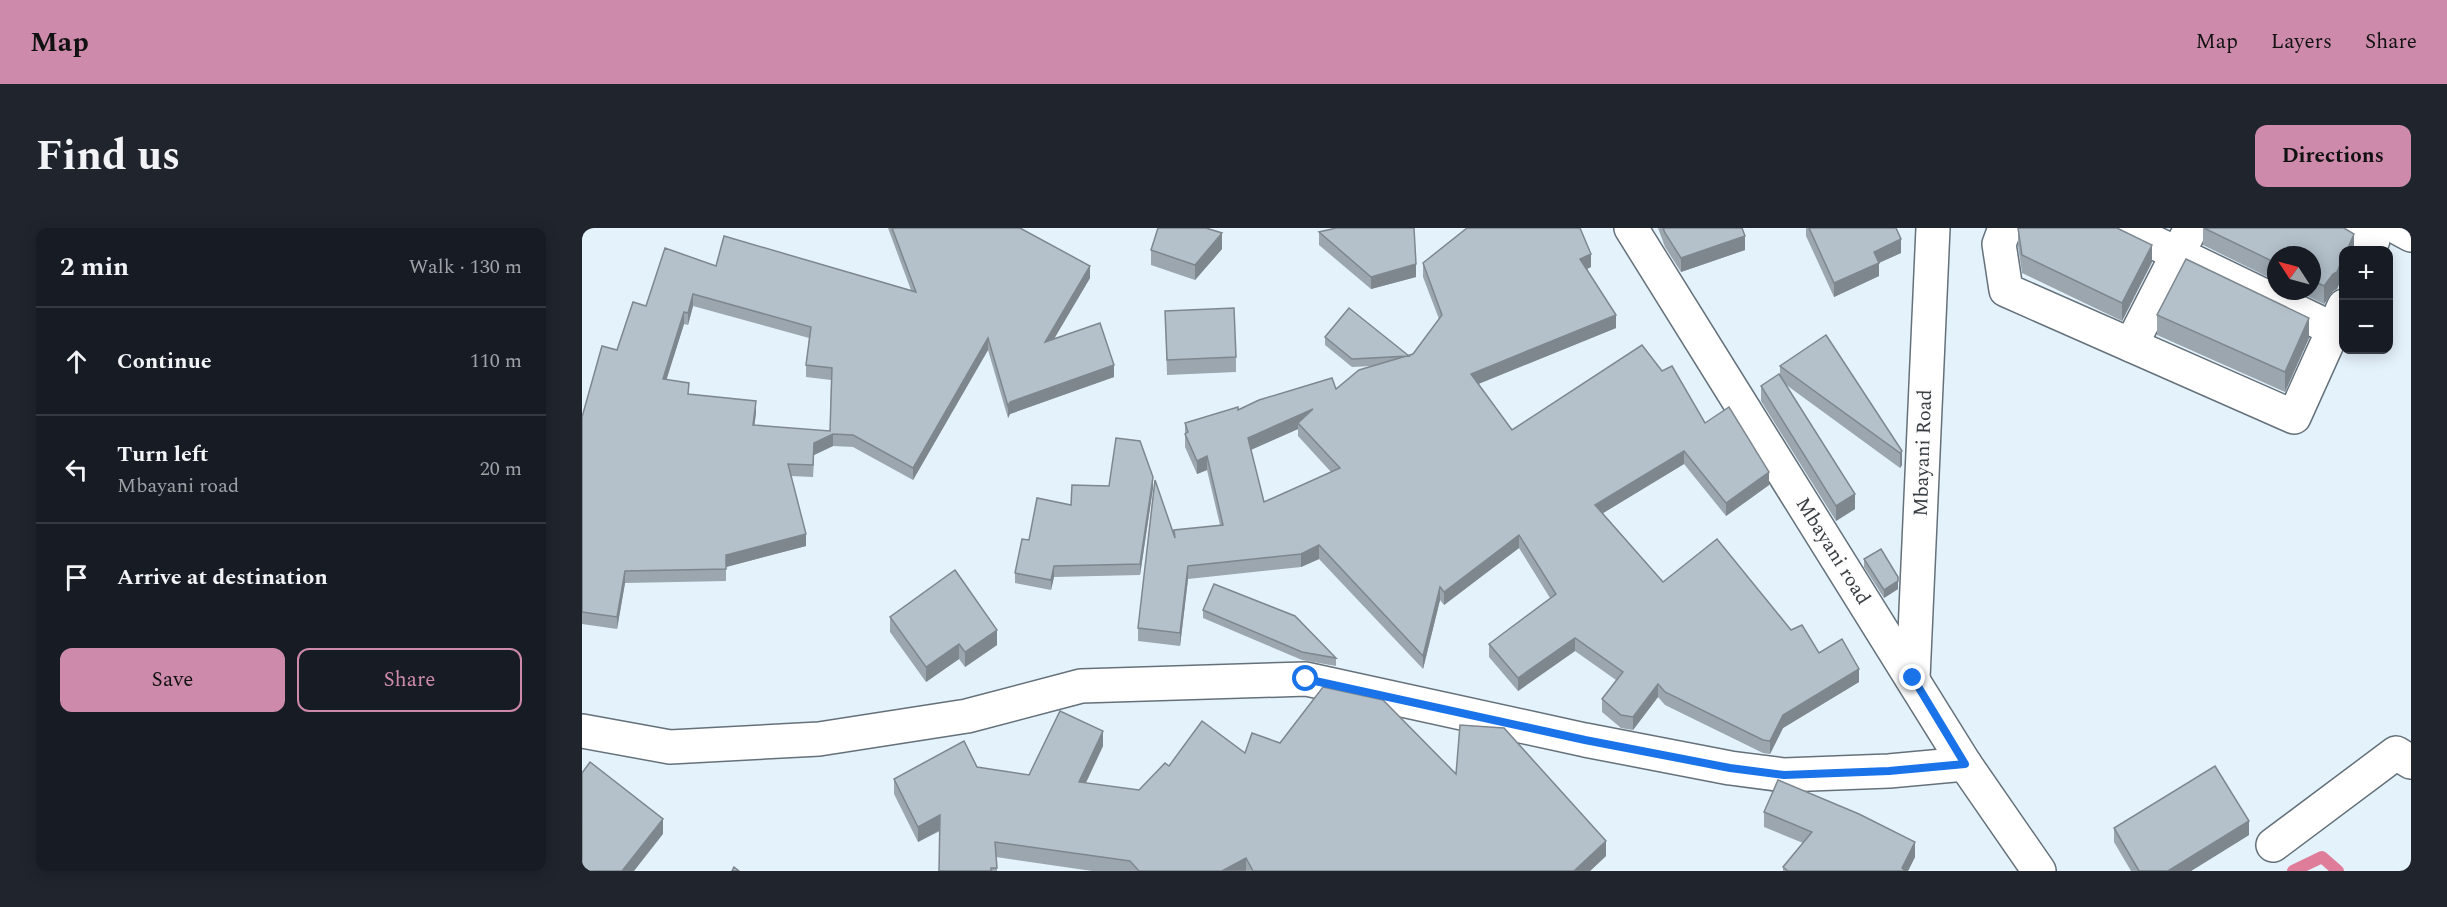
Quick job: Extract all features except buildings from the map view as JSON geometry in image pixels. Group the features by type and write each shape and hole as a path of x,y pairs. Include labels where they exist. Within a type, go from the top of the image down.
{"street":[{"name":"Mbayani road","path":"1632,228 1965,764 2039,871"},
{"name":"Mbayani Road","path":"1913,678 1933,228"},
{"path":"2005,228 1999,244 2006,290 2294,417 2338,318 2184,241 2124,228"},
{"path":"2373,235 2411,235"},
{"path":"2131,345 2184,241"},
{"path":"582,731 670,747 819,739 967,716 1081,686 1306,679 1585,740 1741,770 1784,775 1889,771 1965,764"},
{"path":"2273,845 2396,753 2411,762"}],"waterway":[{"path":"2293,871 2322,857 2338,871"}],"route":[{"path":"1306,679 1585,740 1730,768 1784,775 1889,771 1965,764 1913,678"}]}
